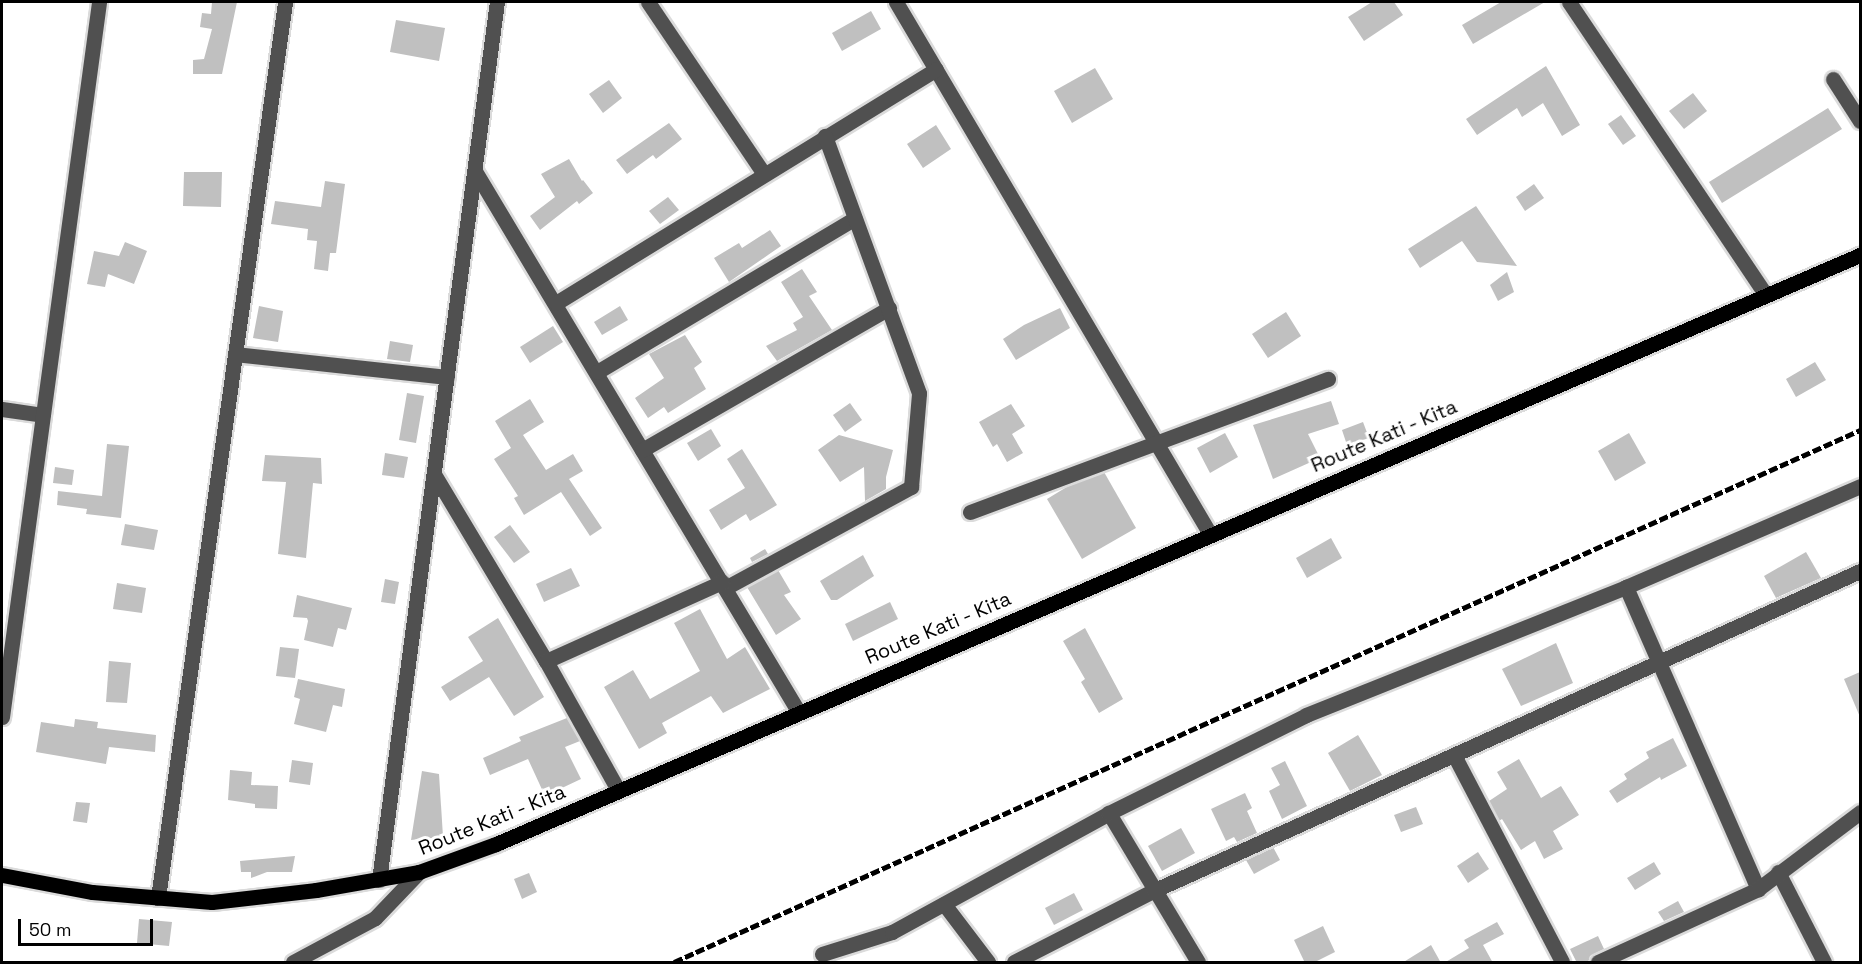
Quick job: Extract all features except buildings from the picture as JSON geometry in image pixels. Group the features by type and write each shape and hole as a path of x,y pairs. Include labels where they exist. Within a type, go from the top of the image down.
{"main road":[{"name":"Route Kati - Kita","path":"2,875 92,892 212,902 379,880 419,872 496,844 798,711 1860,255"}],"street":[{"path":"2,717 8,618 43,415 99,2"},
{"path":"158,898 285,2"},
{"path":"379,880 497,2"},
{"path":"648,2 764,174"},
{"path":"896,2 1210,534"},
{"path":"1569,2 1766,295"},
{"path":"556,303 936,69"},
{"path":"1833,79 1860,121"},
{"path":"546,662 724,585 910,487 919,393 825,136"},
{"path":"475,171 798,711"},
{"path":"597,372 855,218"},
{"path":"642,450 889,309"},
{"path":"235,354 447,377"},
{"path":"970,512 1328,379"},
{"path":"2,410 43,415"},
{"path":"434,474 546,662 618,790"},
{"path":"822,954 892,932 1109,813 1306,715 1626,587 1860,486"},
{"path":"1014,963 1155,890 1860,571"},
{"path":"1626,587 1758,889"},
{"path":"1454,755 1562,963"},
{"path":"1598,963 1758,889 1860,812"},
{"path":"1109,813 1198,963"},
{"path":"293,963 375,918 419,872"},
{"path":"1778,872 1824,963"},
{"path":"945,904 988,963"}],"railway":[{"path":"674,962 1860,430"}]}
